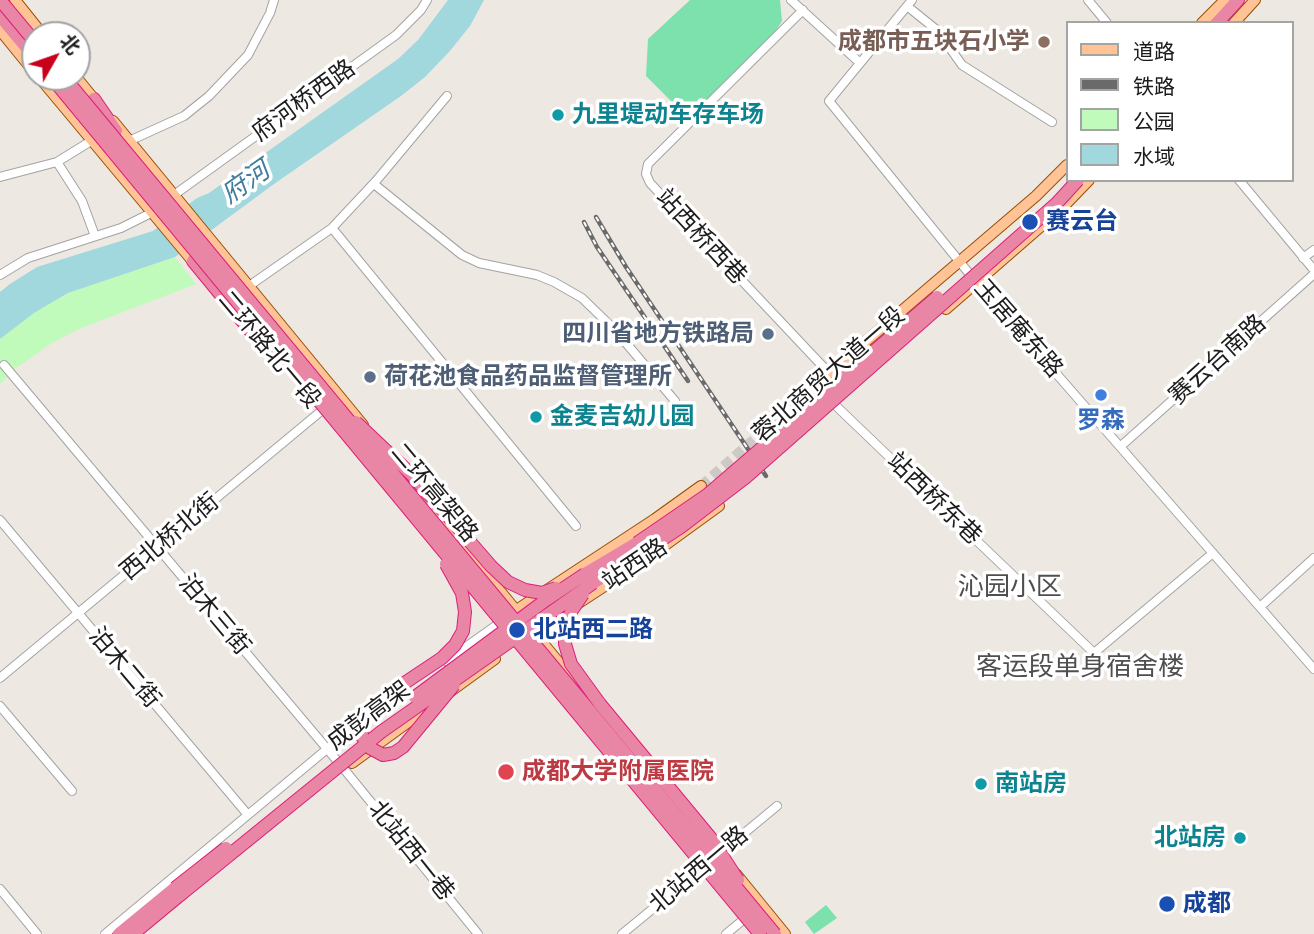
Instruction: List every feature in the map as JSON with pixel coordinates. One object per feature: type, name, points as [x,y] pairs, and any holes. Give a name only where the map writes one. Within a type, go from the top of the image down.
[{"type":"highway","points":[[0,0],[21,25]]},
{"type":"highway","points":[[1219,21],[1238,0]]},
{"type":"highway","points":[[1228,21],[1248,0]]},
{"type":"highway","points":[[0,16],[21,41]]},
{"type":"highway","name":"二环高架路","points":[[63,91],[413,515],[763,929],[775,934]]},
{"type":"highway","name":"二环高架路","points":[[76,91],[763,929]]},
{"type":"highway","points":[[94,99],[109,123],[302,360],[325,394],[413,476],[491,566],[508,582],[525,590],[541,593],[589,579]]},
{"type":"highway","name":"蓉北商贸大道一段","points":[[589,579],[706,495],[930,303],[1066,182]]},
{"type":"highway","name":"蓉北商贸大道一段","points":[[589,579],[681,527],[726,493],[975,280],[1076,182]]},
{"type":"highway","points":[[191,259],[363,468],[413,515],[462,593],[465,612],[463,631],[455,645],[442,657],[373,704],[365,714],[361,725],[362,736],[370,748],[383,755],[394,753],[403,747],[470,668]]},
{"type":"highway","points":[[589,579],[565,628],[565,644],[571,664],[600,704],[710,837],[763,929]]},
{"type":"highway","name":"成彭高架","points":[[178,892],[381,732],[589,579]]},
{"type":"highway","name":"成彭高架","points":[[178,892],[378,725],[546,600],[589,579]]},
{"type":"highway","points":[[119,934],[178,892]]},
{"type":"highway","points":[[133,934],[178,892]]},
{"type":"main road","points":[[15,0],[32,21]]},
{"type":"main road","points":[[1204,21],[1225,0]]},
{"type":"main road","points":[[1236,21],[1255,0]]},
{"type":"main road","points":[[0,30],[21,55]]},
{"type":"main road","name":"二环路北一段","points":[[50,91],[227,298],[754,934]]},
{"type":"main road","name":"二环路北一段","points":[[87,91],[533,633],[785,934]]},
{"type":"main road","name":"蓉北商贸大道一段","points":[[829,373],[1036,196],[1066,166]]},
{"type":"main road","name":"蓉北商贸大道一段","points":[[834,404],[975,280],[1062,208],[1087,182]]},
{"type":"main road","name":"站西路","points":[[498,624],[701,486]]},
{"type":"main road","name":"站西路","points":[[515,645],[646,559],[719,506]]},
{"type":"main road","points":[[344,769],[515,645]]},
{"type":"street","points":[[0,7],[7,0]]},
{"type":"street","points":[[129,141],[184,116],[209,96],[248,55],[274,0]]},
{"type":"street","name":"府河桥西路","points":[[176,197],[396,35],[427,0]]},
{"type":"street","points":[[791,0],[860,63],[910,3],[938,31],[962,65],[1052,122]]},
{"type":"street","points":[[1088,0],[1105,21]]},
{"type":"street","name":"站西桥西巷","points":[[803,10],[648,164],[646,174],[650,183],[829,373]]},
{"type":"street","name":"玉居庵东路","points":[[860,63],[829,101],[975,280],[1314,669]]},
{"type":"street","points":[[249,286],[332,228],[374,184],[447,96]]},
{"type":"street","points":[[0,177],[57,162],[91,141]]},
{"type":"street","points":[[57,162],[82,201],[95,236]]},
{"type":"street","points":[[1241,182],[1314,272]]},
{"type":"street","points":[[374,184],[462,255],[479,262],[537,275],[582,298],[615,330],[675,401]]},
{"type":"street","points":[[0,275],[28,258],[121,229],[154,213]]},
{"type":"street","points":[[332,228],[576,526]]},
{"type":"street","points":[[1303,258],[1314,250]]},
{"type":"street","name":"赛云台南路","points":[[1121,446],[1314,272]]},
{"type":"street","name":"泊木三街","points":[[4,365],[344,769]]},
{"type":"street","name":"西北桥北街","points":[[0,678],[339,396]]},
{"type":"street","name":"站西桥东巷","points":[[834,404],[1094,653],[1213,553]]},
{"type":"street","name":"泊木二街","points":[[0,520],[248,815]]},
{"type":"street","points":[[1260,607],[1314,558]]},
{"type":"street","points":[[105,934],[377,709],[498,624]]},
{"type":"street","points":[[0,706],[72,792]]},
{"type":"street","points":[[142,934],[344,769]]},
{"type":"street","name":"北站西一巷","points":[[344,769],[473,932]]},
{"type":"street","name":"北站西一路","points":[[622,934],[776,806]]},
{"type":"street","points":[[0,889],[37,934]]},
{"type":"street","points":[[726,934],[743,920]]},
{"type":"green space","points":[[690,0],[780,0],[782,21],[773,35],[704,102],[676,106],[646,76],[648,39]]},
{"type":"green space","points":[[175,257],[196,284],[79,329],[52,343],[16,368],[0,384],[0,339],[34,313],[68,293]]},
{"type":"green space","points":[[826,905],[837,918],[814,934],[805,922]]},
{"type":"water","name":"府河","points":[[448,0],[484,0],[470,26],[449,52],[425,77],[401,96],[175,257],[68,293],[34,313],[0,339],[0,292],[10,284],[37,267],[153,231],[398,59],[418,40]]},
{"type":"tunnel","points":[[701,486],[829,373]]},
{"type":"railway","points":[[596,217],[626,267],[766,476]]},
{"type":"railway","points":[[584,222],[597,247],[688,381]]},
{"type":"place","name":"成都市五块石小学","points":[[1044,42]]},
{"type":"place","name":"九里堤动车存车场","points":[[558,115]]},
{"type":"place","name":"赛云台","points":[[1030,222]]},
{"type":"place","name":"四川省地方铁路局","points":[[768,334]]},
{"type":"place","name":"荷花池食品药品监督管理所","points":[[370,377]]},
{"type":"place","name":"罗森","points":[[1101,395]]},
{"type":"place","name":"金麦吉幼儿园","points":[[536,417]]},
{"type":"place","name":"北站西二路","points":[[517,630]]},
{"type":"place","name":"成都大学附属医院","points":[[506,772]]},
{"type":"place","name":"南站房","points":[[981,784]]},
{"type":"place","name":"北站房","points":[[1240,838]]},
{"type":"place","name":"成都","points":[[1167,904]]},
{"type":"district","name":"沁园小区","points":[[1010,588]]},
{"type":"district","name":"客运段单身宿舍楼","points":[[1080,668]]}]
